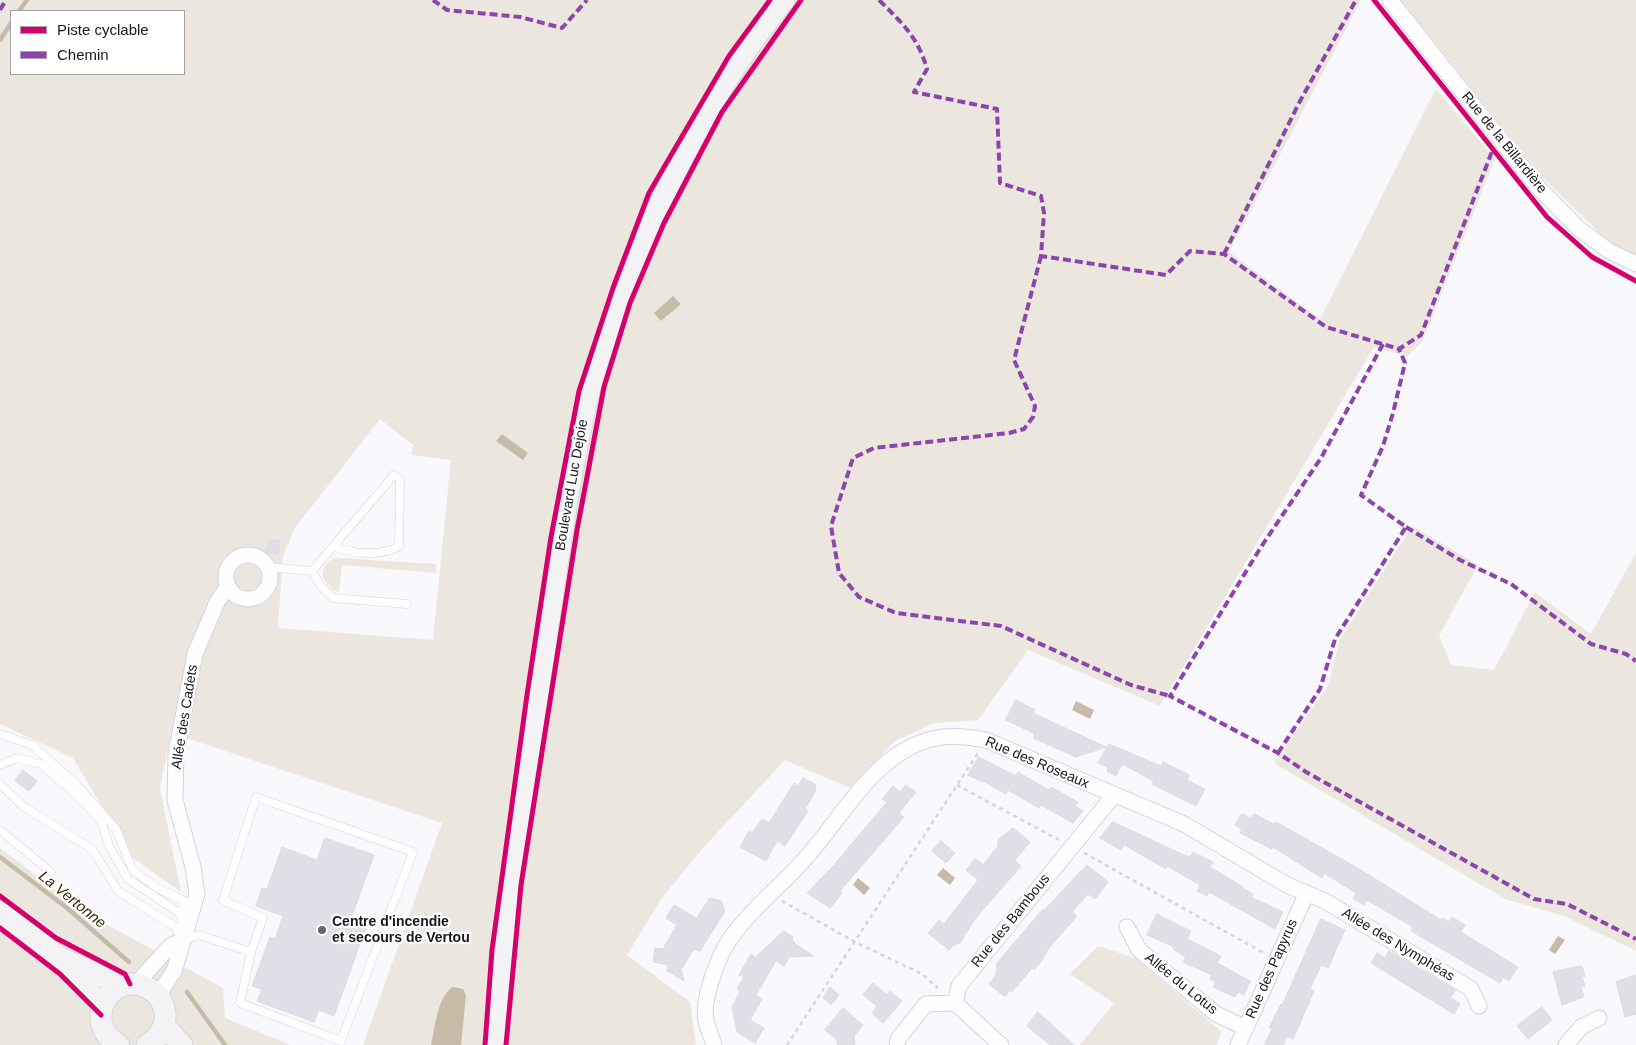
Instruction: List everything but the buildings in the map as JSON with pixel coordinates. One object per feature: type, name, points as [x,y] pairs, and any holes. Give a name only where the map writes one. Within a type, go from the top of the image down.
[{"type":"main road","name":"Boulevard Luc Dejoie","points":[[496,1045],[501,964],[511,869],[563,533],[590,386],[644,237],[680,165],[711,107],[784,0]]},
{"type":"main road","points":[[0,912],[58,956],[102,1006]]},
{"type":"main road","points":[[58,956],[130,985],[147,987],[158,995],[164,1007],[164,1025],[159,1035],[149,1045]]},
{"type":"main road","points":[[108,1041],[101,1020],[102,1006],[107,997],[130,985]]},
{"type":"main road","points":[[164,1025],[182,1045]]},
{"type":"street","name":"Rue de la Billardière","points":[[1390,0],[1539,188],[1578,228],[1609,251],[1636,264]]},
{"type":"street","points":[[241,556],[256,556],[267,567],[269,580],[263,592],[257,596],[251,598],[238,596],[228,586],[226,579],[229,565],[241,556]]},
{"type":"street","name":"Allée des Cadets","points":[[158,995],[174,971],[197,894],[193,867],[175,800],[176,754],[195,654],[218,602],[228,586]]},
{"type":"street","name":"Rue des Roseaux","points":[[714,1045],[705,1018],[710,986],[725,947],[770,894],[804,860],[885,764],[903,751],[928,740],[955,734],[986,740],[1184,824],[1288,885],[1307,894]]},
{"type":"street","name":"Rue des Bambous","points":[[955,1003],[959,986],[1114,795]]},
{"type":"street","name":"Allée des Nymphéas","points":[[1307,894],[1325,900],[1471,989],[1479,1006]]},
{"type":"street","name":"Rue des Papyrus","points":[[1238,1045],[1307,894]]},
{"type":"street","name":"Allée du Lotus","points":[[1128,928],[1139,950],[1216,1014],[1246,1028]]},
{"type":"street","points":[[130,985],[170,946],[183,940]]},
{"type":"street","points":[[897,1045],[898,1039],[926,1004],[955,1003],[1001,1045]]},
{"type":"street","points":[[1566,1045],[1581,1027],[1599,1018]]},
{"type":"lane","points":[[312,571],[333,546],[394,475],[400,479],[399,546],[390,552],[347,552],[333,546]]},
{"type":"lane","points":[[267,567],[312,571]]},
{"type":"lane","points":[[312,571],[321,586],[333,598],[407,604]]},
{"type":"lane","points":[[0,734],[32,745],[78,785],[116,829],[132,869],[157,888],[185,901],[181,914],[183,940]]},
{"type":"lane","points":[[0,765],[17,758],[41,764],[85,803],[101,821],[109,846],[128,879],[181,914]]},
{"type":"lane","points":[[0,784],[23,806],[93,850],[118,891],[174,926],[183,940]]},
{"type":"lane","points":[[256,797],[413,852],[341,1041],[240,1003],[251,952],[263,918],[223,900],[256,797]]},
{"type":"lane","points":[[0,830],[51,872]]},
{"type":"lane","points":[[183,940],[199,935],[251,952]]},
{"type":"path","points":[[787,1045],[986,740]]},
{"type":"path","points":[[957,785],[1265,952],[1261,961]]},
{"type":"path","points":[[770,894],[854,942],[922,974],[955,1003]]},
{"type":"shaded area","points":[[0,0],[1361,0],[1229,252],[1320,319],[1436,89],[1495,159],[1422,342],[1407,357],[1374,347],[1160,706],[1028,650],[978,720],[935,723],[895,741],[850,788],[785,760],[702,849],[661,899],[627,955],[690,1002],[696,1045],[363,1045],[442,823],[171,733],[160,788],[181,892],[133,858],[73,758],[0,724]],"holes":[[[380,419],[413,445],[411,455],[451,460],[433,640],[278,628],[283,556],[295,528]]]},
{"type":"shaded area","points":[[1401,0],[1636,0],[1636,256],[1611,244],[1541,176]]},
{"type":"shaded area","points":[[673,296],[681,304],[661,321],[654,313]]},
{"type":"shaded area","points":[[502,434],[528,453],[523,460],[496,441]]},
{"type":"shaded area","points":[[1412,526],[1478,565],[1439,636],[1451,665],[1494,670],[1535,592],[1591,634],[1636,553],[1636,951],[1564,916],[1505,899],[1274,763],[1328,686],[1339,641]]},
{"type":"shaded area","points":[[339,558],[436,564],[436,573],[342,565],[339,592],[334,591],[323,578],[323,574],[324,567],[328,562]]},
{"type":"shaded area","points":[[1076,701],[1094,710],[1090,719],[1072,710]]},
{"type":"shaded area","points":[[0,848],[84,912],[223,988],[225,1018],[291,1045],[0,1045]]},
{"type":"shaded area","points":[[943,868],[955,878],[950,885],[937,875]]},
{"type":"shaded area","points":[[858,878],[870,888],[864,895],[853,885]]},
{"type":"shaded area","points":[[1558,936],[1565,940],[1555,954],[1549,950]]},
{"type":"shaded area","points":[[1098,946],[1135,958],[1222,1032],[1216,1045],[1080,1045],[1114,1003],[1070,974]]},
{"type":"shaded area","points":[[453,987],[463,989],[466,995],[461,1045],[431,1045],[440,1005],[448,991]]},
{"type":"waterway","name":"La Vertonne","points":[[20,10],[27,0]]},
{"type":"waterway","name":"La Vertonne","points":[[0,40],[10,25]]},
{"type":"waterway","name":"La Vertonne","points":[[0,857],[67,908],[129,962]]},
{"type":"waterway","name":"La Vertonne","points":[[187,992],[225,1045]]},
{"type":"marked path","points":[[0,10],[6,0]]},
{"type":"marked path","points":[[433,0],[447,10],[520,17],[562,28],[587,0]]},
{"type":"marked path","points":[[879,0],[908,31],[923,58],[927,69],[914,92],[997,109],[1000,183],[1041,196],[1044,213],[1041,256],[1166,275],[1190,251],[1224,254],[1326,327],[1399,349],[1421,335],[1493,149]]},
{"type":"marked path","points":[[1224,254],[1299,103],[1356,0]]},
{"type":"marked path","points":[[1041,256],[1014,360],[1035,406],[1033,417],[1024,429],[1009,433],[874,448],[853,458],[831,526],[839,573],[859,597],[896,613],[1001,626],[1131,685],[1170,696]]},
{"type":"marked path","points":[[1383,344],[1321,458],[1261,547],[1170,696],[1278,753],[1306,772],[1534,899],[1567,904],[1636,939]]},
{"type":"marked path","points":[[1278,753],[1320,689],[1335,639],[1406,527],[1361,495],[1383,446],[1393,413],[1405,363],[1399,349]]},
{"type":"marked path","points":[[1406,527],[1460,560],[1511,584],[1591,644],[1626,654],[1636,661]]},
{"type":"cycle path","points":[[485,1045],[492,950],[527,695],[551,537],[579,391],[613,288],[649,193],[729,56],[770,0]]},
{"type":"cycle path","points":[[506,1045],[521,885],[577,530],[604,387],[630,303],[664,223],[722,112],[801,0]]},
{"type":"cycle path","points":[[1374,0],[1547,217],[1592,257],[1636,281]]},
{"type":"cycle path","points":[[0,896],[56,938],[125,974],[130,984]]},
{"type":"cycle path","points":[[0,928],[60,974],[101,1015]]},
{"type":"place","name":"Centre d'incendie et secours de Vertou","points":[[322,930]]}]
